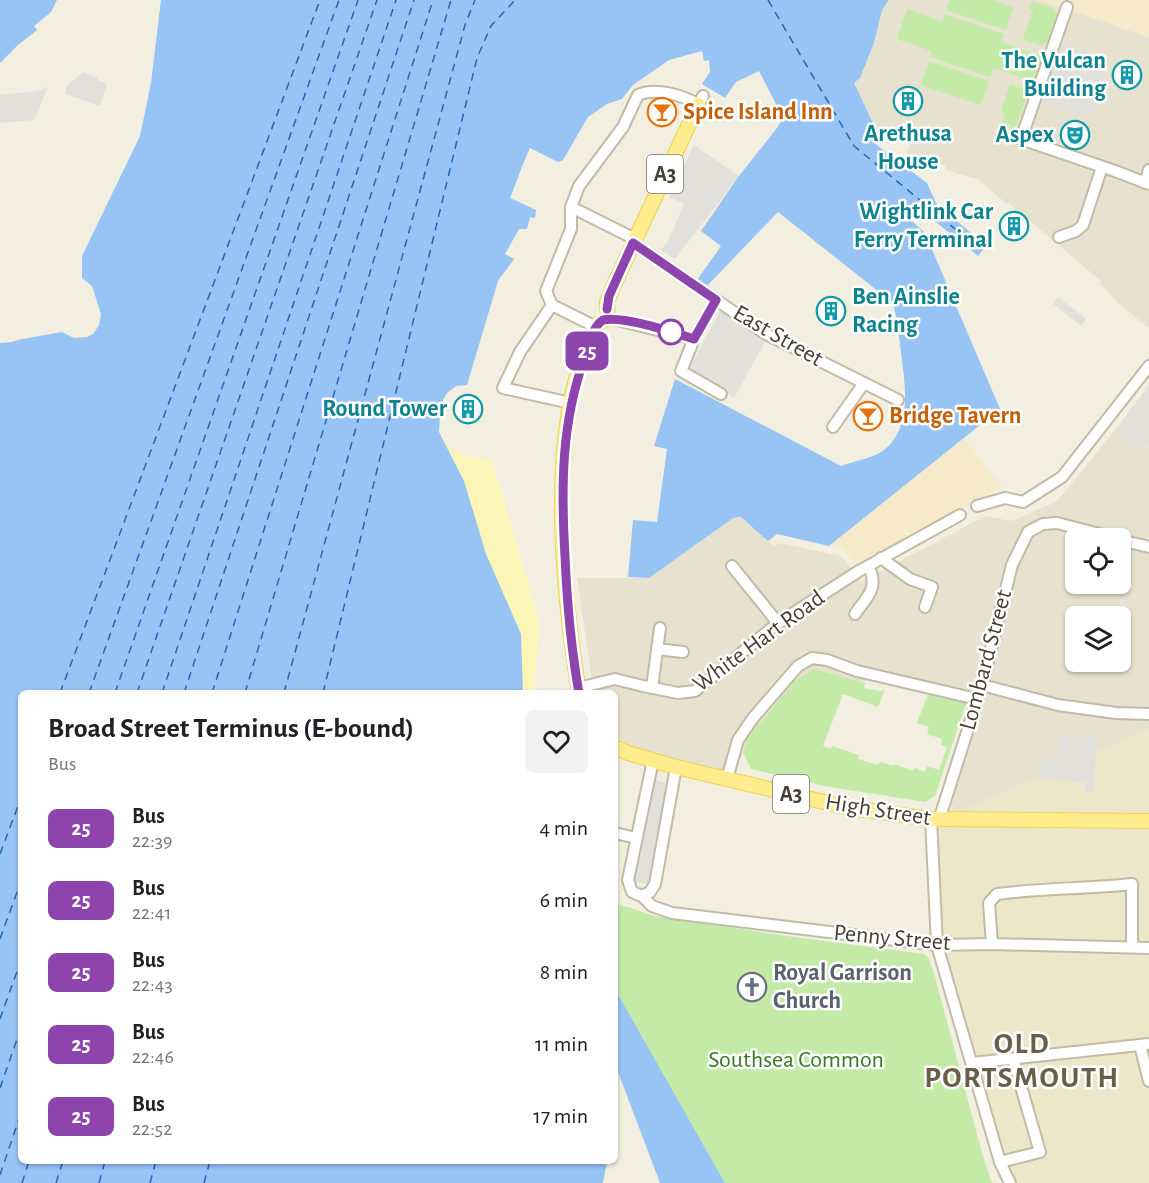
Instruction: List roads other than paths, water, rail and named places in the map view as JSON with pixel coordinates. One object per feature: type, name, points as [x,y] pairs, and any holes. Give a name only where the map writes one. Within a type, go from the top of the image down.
[{"type":"main road","name":"A3","points":[[608,319],[609,296],[701,100]]},
{"type":"main road","points":[[578,690],[566,586],[562,495],[563,450],[576,382],[596,327],[608,319]]},
{"type":"main road","name":"High Street","points":[[618,748],[676,766],[850,808],[935,820],[1149,821]]},
{"type":"street","points":[[1067,7],[1017,138],[1102,166],[1147,184],[1149,170]]},
{"type":"street","points":[[596,327],[552,305],[546,291],[572,229],[571,207],[579,186],[623,127],[638,95],[648,92],[701,100]]},
{"type":"street","points":[[1059,237],[1076,231],[1085,222],[1102,166]]},
{"type":"street","name":"East Street","points":[[571,207],[634,241],[766,334],[898,400]]},
{"type":"street","points":[[716,300],[694,339],[681,371],[721,393]]},
{"type":"street","points":[[552,305],[520,352],[503,388],[571,403]]},
{"type":"street","points":[[608,319],[694,339]]},
{"type":"street","points":[[977,506],[1005,498],[1023,502],[1062,477],[1149,366]]},
{"type":"street","points":[[833,427],[864,383]]},
{"type":"street","name":"White Hart Road","points":[[578,690],[615,678],[652,688],[684,693],[695,691],[778,624],[881,558],[960,515]]},
{"type":"street","name":"Lombard Street","points":[[935,820],[978,699],[1012,565],[1028,532],[1043,524],[1056,523],[1076,528]]},
{"type":"street","points":[[1131,543],[1149,548]]},
{"type":"street","points":[[881,558],[910,579],[932,587],[925,607]]},
{"type":"street","points":[[732,566],[778,624]]},
{"type":"street","points":[[855,614],[874,585],[873,575],[868,566]]},
{"type":"street","points":[[652,688],[660,628]]},
{"type":"street","points":[[657,649],[683,652]]},
{"type":"street","points":[[727,779],[738,740],[753,718],[798,666],[812,658],[978,699]]},
{"type":"street","points":[[982,685],[1058,705],[1116,713],[1149,714]]},
{"type":"street","points":[[653,760],[628,885],[632,892],[642,896],[650,892],[655,884],[676,766]]},
{"type":"street","points":[[935,820],[937,945],[1000,1162],[1010,1183]]},
{"type":"street","points":[[618,834],[636,838]]},
{"type":"street","points":[[992,944],[989,903],[997,894],[1034,889],[1093,888],[1132,884],[1132,946]]},
{"type":"street","name":"Penny Street","points":[[642,896],[652,906],[672,913],[937,945],[1149,948]]},
{"type":"street","points":[[972,1063],[1145,1044],[1149,1081]]},
{"type":"street","points":[[1000,1162],[1040,1152],[1013,1059]]},
{"type":"water","points":[[0,0],[57,0],[51,12],[34,26],[37,30],[0,63]]},
{"type":"water","points":[[161,0],[889,0],[882,10],[874,43],[860,78],[854,83],[874,125],[866,135],[927,183],[936,203],[986,246],[978,256],[927,215],[914,212],[912,221],[925,233],[1000,409],[829,546],[777,534],[768,541],[741,517],[733,518],[649,578],[628,577],[633,520],[657,522],[667,449],[654,446],[675,379],[841,466],[884,450],[899,429],[905,404],[903,365],[893,303],[778,212],[706,287],[697,280],[721,246],[701,231],[781,121],[780,112],[759,71],[736,82],[725,98],[702,84],[710,72],[709,60],[704,61],[702,51],[669,60],[633,85],[622,99],[607,104],[588,117],[563,160],[558,162],[530,148],[510,198],[536,210],[535,218],[530,217],[527,229],[519,229],[505,254],[514,259],[498,281],[467,385],[456,386],[447,393],[442,402],[439,432],[464,481],[486,554],[521,634],[523,690],[18,690],[18,1164],[606,1164],[603,1183],[0,1183],[0,343],[12,342],[82,320],[82,256],[140,136],[151,83]]},
{"type":"water","points":[[618,994],[725,1183],[660,1183],[618,1072]]},
{"type":"place","name":"The Vulcan Building","points":[[1127,75]]},
{"type":"place","name":"Arethusa House","points":[[908,101]]},
{"type":"place","name":"Spice Island Inn","points":[[662,112]]},
{"type":"place","name":"Aspex","points":[[1075,135]]},
{"type":"place","name":"Wightlink Car Ferry Terminal","points":[[1014,226]]},
{"type":"place","name":"Ben Ainslie Racing","points":[[831,311]]},
{"type":"place","name":"Round Tower","points":[[468,409]]},
{"type":"place","name":"Bridge Tavern","points":[[868,416]]},
{"type":"place","name":"Royal Garrison Church","points":[[752,987]]},
{"type":"district","name":"OLD PORTSMOUTH","points":[[1022,1061]]},
{"type":"park label","name":"Southsea Common","points":[[796,1060]]}]
